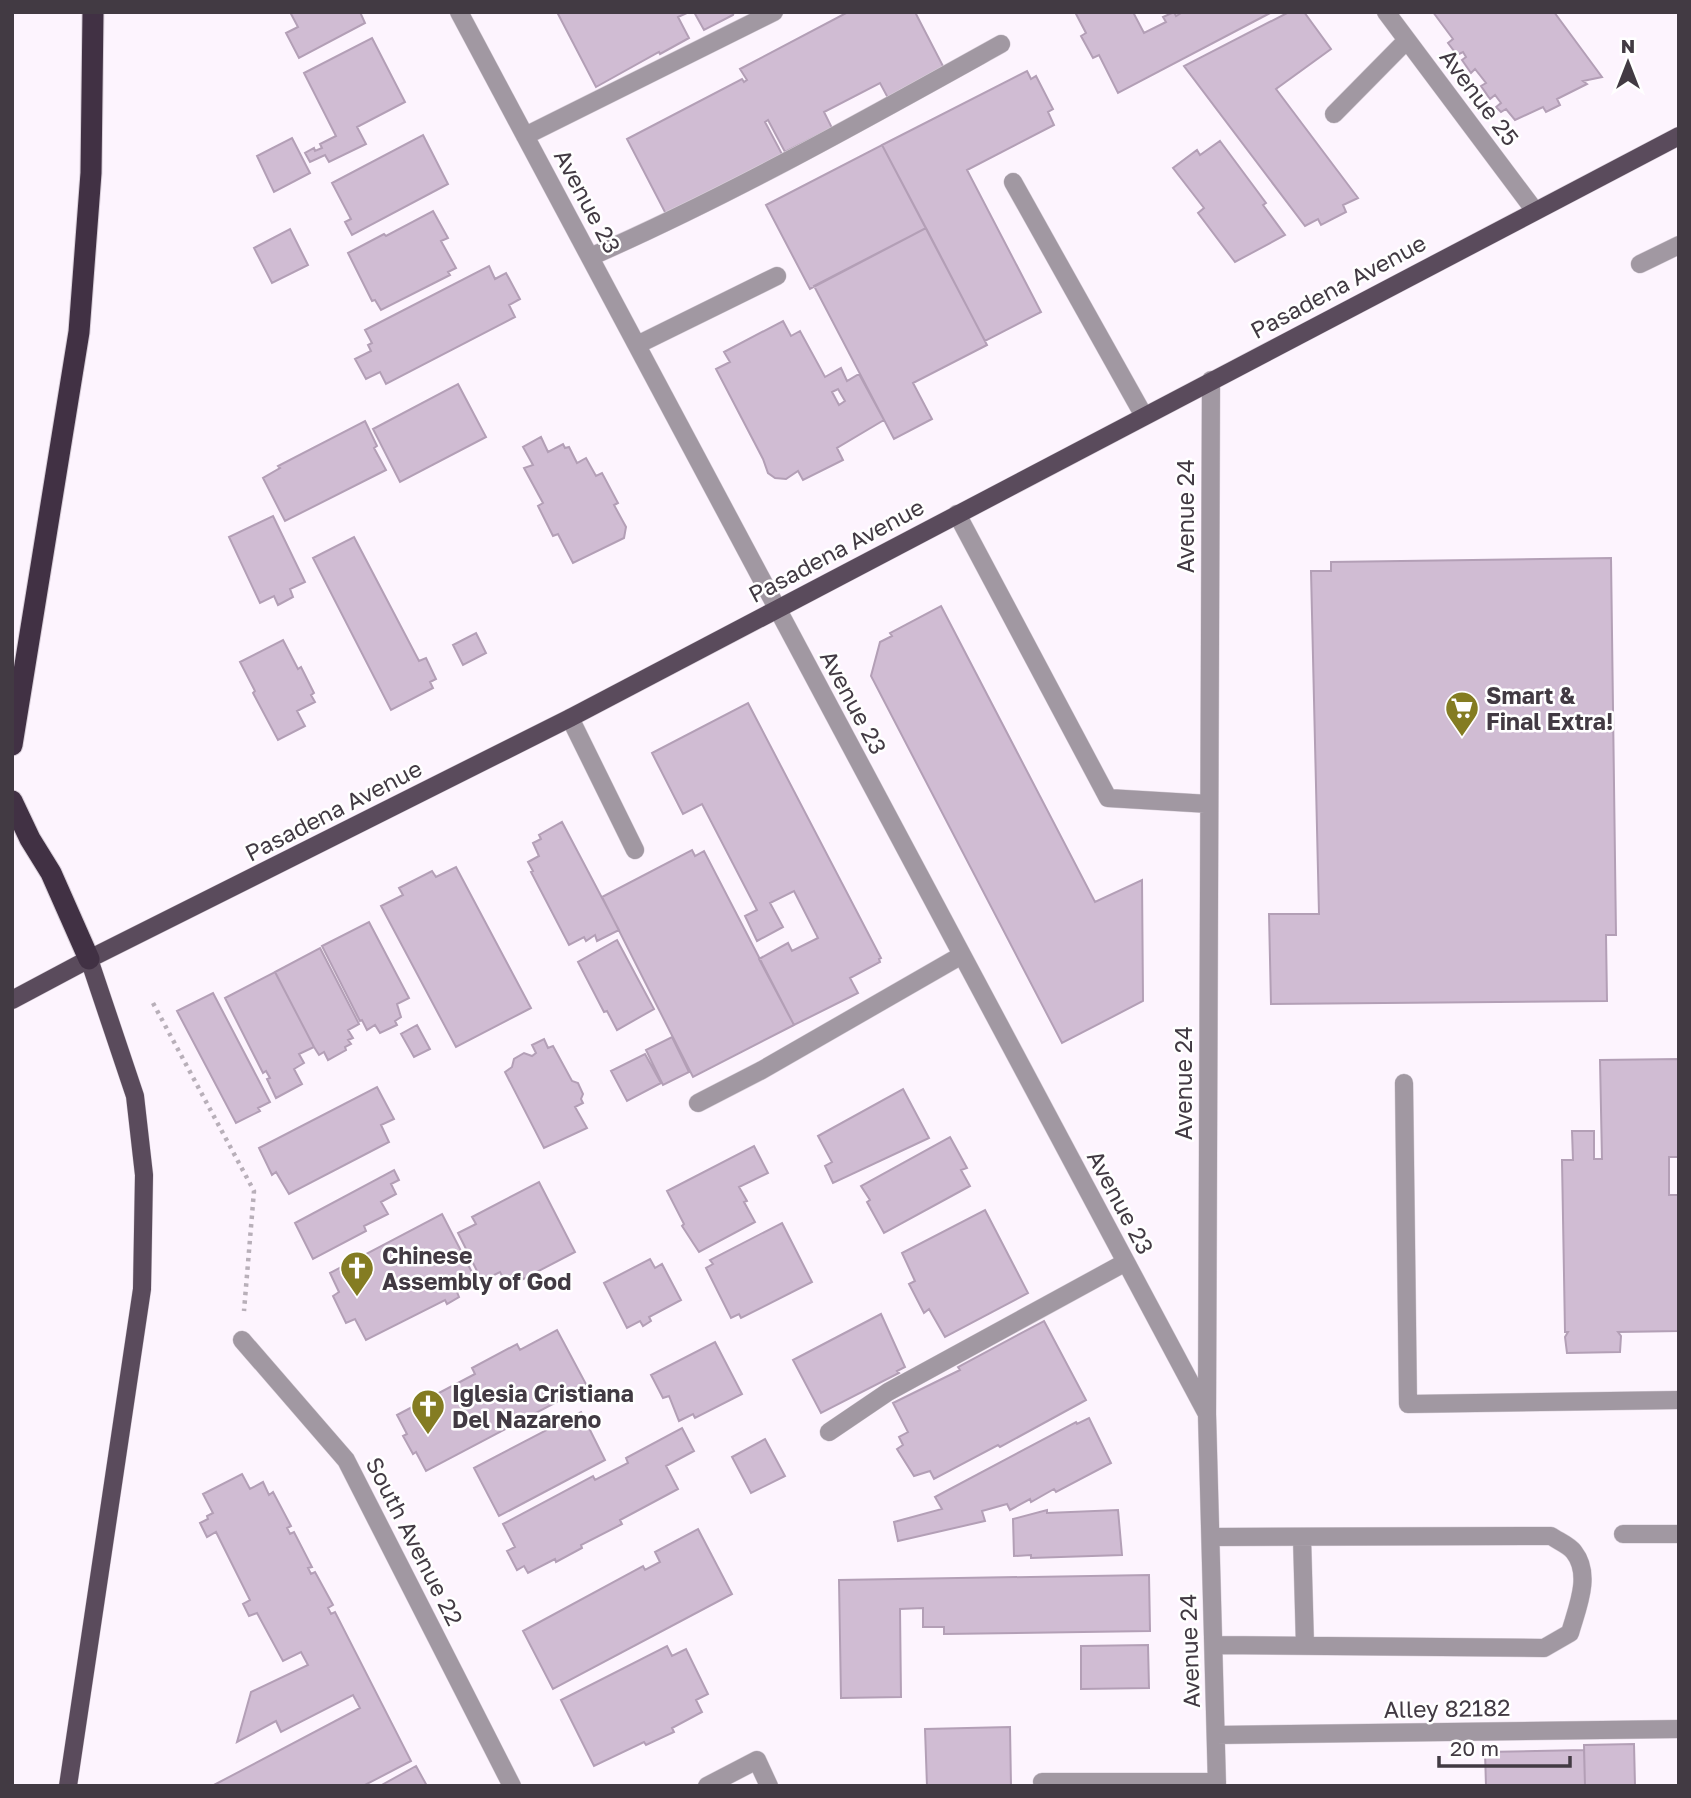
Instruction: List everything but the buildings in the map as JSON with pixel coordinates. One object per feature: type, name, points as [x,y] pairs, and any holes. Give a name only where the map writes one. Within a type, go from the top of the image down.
[{"type":"highway","points":[[12,744],[79,332],[91,173],[93,12]]},
{"type":"highway","points":[[12,801],[30,839],[51,873],[89,959]]},
{"type":"main road","name":"Pasadena Avenue","points":[[12,1000],[570,718],[1679,136]]},
{"type":"main road","points":[[68,1786],[142,1277],[144,1175],[135,1096],[89,959]]},
{"type":"street","name":"Avenue 23","points":[[459,12],[1207,1414]]},
{"type":"street","points":[[525,136],[774,12]]},
{"type":"street","name":"Avenue 25","points":[[1386,12],[1535,211]]},
{"type":"street","points":[[1334,114],[1407,40]]},
{"type":"street","points":[[590,257],[644,234],[1000,44]]},
{"type":"street","points":[[1013,182],[1144,416]]},
{"type":"street","points":[[1640,264],[1679,245]]},
{"type":"street","points":[[637,345],[777,276]]},
{"type":"street","name":"Avenue 24","points":[[1210,380],[1207,1414],[1217,1784]]},
{"type":"street","points":[[957,514],[1108,798],[1209,804]]},
{"type":"street","points":[[570,718],[635,850]]},
{"type":"street","points":[[698,1103],[762,1070],[962,955]]},
{"type":"street","points":[[1404,1083],[1408,1404],[1679,1400]]},
{"type":"street","points":[[829,1432],[888,1392],[1126,1262]]},
{"type":"street","name":"South Avenue 22","points":[[242,1340],[346,1460],[512,1786]]},
{"type":"street","points":[[1623,1534],[1679,1534]]},
{"type":"street","points":[[1210,1537],[1551,1536],[1573,1550],[1582,1568],[1581,1598],[1570,1633],[1544,1648],[1214,1645]]},
{"type":"street","points":[[1302,1537],[1305,1646]]},
{"type":"street","name":"Alley 82182","points":[[1216,1735],[1679,1729]]},
{"type":"street","points":[[707,1786],[757,1760],[769,1786]]},
{"type":"street","points":[[1042,1782],[1217,1784]]},
{"type":"path","points":[[153,1003],[254,1191],[242,1340]]},
{"type":"place","name":"Smart & Final Extra!","points":[[1462,738]]},
{"type":"place","name":"Chinese Assembly of God","points":[[357,1298]]},
{"type":"place","name":"Iglesia Cristiana Del Nazareno","points":[[428,1436]]}]
